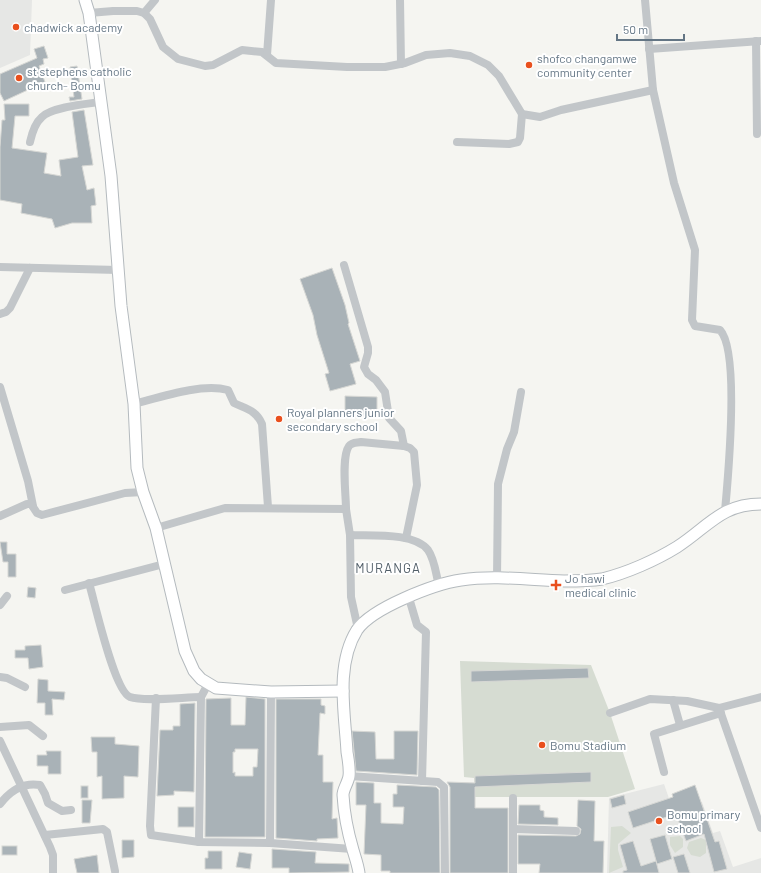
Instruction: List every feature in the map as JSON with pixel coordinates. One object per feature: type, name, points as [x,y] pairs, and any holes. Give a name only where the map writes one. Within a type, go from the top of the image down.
[{"type":"street","points":[[85,0],[89,13],[111,176],[120,306],[134,404],[135,457],[142,492],[156,528],[185,651],[194,671],[208,684],[216,688],[226,690],[271,692],[343,691]]},
{"type":"street","points":[[144,13],[155,0]]},
{"type":"street","points":[[267,55],[271,0]]},
{"type":"street","points":[[400,0],[401,64]]},
{"type":"street","points":[[645,0],[653,90],[674,183],[695,250],[692,320],[695,326],[720,330],[726,340],[730,377],[731,444],[725,511]]},
{"type":"street","points":[[89,13],[113,11],[137,11],[144,13],[150,19],[163,47],[178,59],[191,64],[213,65],[242,50],[255,51],[267,55],[276,63],[378,67],[401,64],[426,55],[450,53],[470,56],[488,65],[499,76],[522,114],[520,138],[518,142],[509,144],[457,142]]},
{"type":"street","points":[[649,50],[758,41],[757,134]]},
{"type":"street","points":[[522,114],[540,117],[561,110],[653,90]]},
{"type":"street","points":[[30,142],[32,133],[43,115],[58,110],[100,102]]},
{"type":"street","points":[[344,265],[368,347],[364,367],[368,374],[376,380],[385,392],[389,418],[401,431],[404,446]]},
{"type":"street","points":[[0,267],[118,270]]},
{"type":"street","points":[[0,314],[6,312],[10,308],[30,268]]},
{"type":"street","points":[[0,387],[28,482],[33,506],[37,513],[42,515],[125,493],[142,492]]},
{"type":"street","points":[[134,404],[187,391],[207,389],[228,390],[234,403],[254,412],[262,424],[268,507]]},
{"type":"street","points":[[496,579],[498,484],[501,468],[514,432],[521,392]]},
{"type":"street","points":[[358,629],[350,585],[350,535],[346,509],[345,462],[349,446],[354,443],[361,442],[404,446],[410,448],[414,452],[417,485],[406,538]]},
{"type":"street","points":[[0,516],[27,504],[33,506]]},
{"type":"street","points":[[359,873],[352,848],[343,793],[349,776],[343,691],[346,657],[358,629],[379,611],[439,586],[461,580],[496,579],[574,581],[607,578],[657,558],[678,547],[725,511],[747,505],[761,504]]},
{"type":"street","points":[[156,528],[225,508],[268,507],[346,509]]},
{"type":"street","points":[[350,535],[406,538],[424,546],[429,551],[439,586]]},
{"type":"street","points":[[65,590],[164,564]]},
{"type":"street","points":[[89,583],[114,671],[121,689],[130,696],[156,698],[201,697]]},
{"type":"street","points":[[0,605],[7,596]]},
{"type":"street","points":[[408,598],[416,625],[426,632],[422,781]]},
{"type":"street","points":[[0,677],[7,678],[25,687]]},
{"type":"street","points":[[199,842],[201,697],[208,684]]},
{"type":"street","points":[[270,843],[271,692]]},
{"type":"street","points":[[664,772],[654,734],[761,697]]},
{"type":"street","points":[[156,698],[150,832],[152,836],[199,842],[270,843],[352,848]]},
{"type":"street","points":[[610,713],[650,700],[673,700],[698,703],[720,711]]},
{"type":"street","points":[[673,700],[680,725]]},
{"type":"street","points":[[720,711],[761,828]]},
{"type":"street","points":[[0,727],[29,725],[42,736]]},
{"type":"street","points":[[0,741],[20,786],[45,835],[52,855],[53,873]]},
{"type":"street","points":[[349,776],[438,782],[444,787],[445,873]]},
{"type":"street","points":[[0,804],[20,786],[40,784],[48,803],[62,811],[71,810]]},
{"type":"street","points":[[513,798],[513,873]]},
{"type":"street","points":[[45,835],[103,829],[108,832],[115,871]]},
{"type":"street","points":[[513,829],[576,831]]},
{"type":"shaded area","name":"chadwick academy","points":[[0,0],[32,0],[30,55],[0,68]]},
{"type":"shaded area","name":"Bomu Stadium","points":[[460,661],[591,665],[610,713],[635,789],[608,797],[475,797],[474,778],[464,777]]},
{"type":"shaded area","name":"Bomu primary school","points":[[664,784],[673,810],[702,802],[713,833],[720,831],[733,867],[761,858],[761,873],[607,873],[609,798]]},
{"type":"shaded area","points":[[622,826],[631,833],[618,844],[618,850],[623,867],[609,873],[611,827]]},
{"type":"shaded area","points":[[680,836],[683,839],[683,847],[675,853],[670,845],[670,837]]},
{"type":"shaded area","points":[[701,838],[706,840],[706,853],[700,857],[691,855],[687,848],[689,842]]},
{"type":"building","points":[[44,46],[48,58],[43,59],[44,64],[39,66],[45,82],[4,101],[0,93],[0,74],[37,58],[34,49]]},
{"type":"building","points":[[77,66],[82,99],[70,101],[69,97],[74,97],[70,67]]},
{"type":"building","points":[[4,104],[29,104],[29,116],[15,116],[12,148],[47,153],[44,173],[61,176],[59,160],[78,157],[72,112],[84,110],[93,165],[82,166],[87,190],[94,188],[96,205],[91,206],[92,223],[72,223],[55,228],[52,219],[21,213],[22,204],[0,200],[0,147],[2,120],[5,120]]},
{"type":"building","points":[[332,268],[345,305],[348,324],[360,361],[350,364],[356,384],[330,391],[325,374],[329,373],[317,335],[313,315],[300,279]]},
{"type":"building","points":[[345,396],[377,397],[377,417],[345,417]]},
{"type":"building","points":[[0,542],[7,542],[7,554],[16,554],[16,577],[8,577],[8,562],[3,562]]},
{"type":"building","points":[[28,587],[36,588],[35,598],[27,597]]},
{"type":"building","points":[[41,645],[43,667],[29,669],[28,658],[15,658],[15,650],[25,650],[25,646]]},
{"type":"building","points":[[588,668],[589,678],[471,682],[471,671]]},
{"type":"building","points":[[38,679],[48,680],[48,691],[65,692],[64,700],[52,699],[53,715],[45,715],[45,703],[37,703]]},
{"type":"building","points":[[246,697],[265,699],[265,837],[205,837],[206,699],[231,698],[231,725],[245,725]],"holes":[[[235,749],[258,749],[257,767],[253,767],[253,776],[235,776],[235,772],[233,773],[233,752],[235,752]]]},
{"type":"building","points":[[276,699],[321,699],[321,705],[325,706],[325,714],[320,713],[318,755],[323,755],[323,782],[333,782],[332,819],[337,818],[338,838],[317,839],[317,841],[276,838]]},
{"type":"building","points":[[195,703],[194,792],[174,791],[174,795],[157,796],[160,730],[173,730],[173,726],[180,726],[180,704]]},
{"type":"building","points":[[352,731],[375,732],[376,759],[394,759],[394,731],[418,731],[417,775],[356,771]]},
{"type":"building","points":[[91,737],[115,737],[115,744],[139,746],[138,777],[124,776],[124,798],[102,799],[102,776],[97,777],[97,752],[92,752]]},
{"type":"building","points":[[46,751],[61,751],[61,774],[48,774],[48,766],[37,766],[37,755],[47,755]]},
{"type":"building","points":[[591,772],[591,782],[475,787],[475,808],[508,808],[508,873],[450,873],[450,787],[447,782],[475,783],[475,776]]},
{"type":"building","points":[[356,782],[374,783],[374,803],[381,803],[381,823],[403,824],[404,807],[393,807],[393,794],[397,794],[397,785],[436,787],[439,790],[440,873],[390,873],[390,871],[381,871],[381,855],[364,854],[366,805],[356,805]]},
{"type":"building","points":[[695,785],[715,842],[719,841],[727,869],[714,872],[704,834],[686,841],[676,814],[633,828],[628,812],[673,797],[672,794]]},
{"type":"building","points":[[81,786],[88,786],[88,798],[81,798]]},
{"type":"building","points":[[624,795],[626,804],[612,808],[610,799]]},
{"type":"building","points":[[82,800],[92,800],[90,823],[82,823]]},
{"type":"building","points":[[578,800],[595,801],[594,841],[604,841],[603,873],[539,873],[540,864],[518,864],[518,835],[576,836],[580,834],[581,829],[577,826]]},
{"type":"building","points":[[519,805],[540,805],[540,810],[544,811],[544,817],[558,818],[558,825],[518,824]]},
{"type":"building","points":[[178,807],[194,807],[194,827],[178,827]]},
{"type":"building","points":[[665,835],[672,859],[657,864],[650,839]]},
{"type":"building","points":[[122,840],[134,840],[134,857],[122,858]]},
{"type":"building","points":[[633,841],[641,866],[656,861],[659,873],[623,873],[623,871],[627,870],[620,845]]},
{"type":"building","points":[[2,846],[17,846],[17,855],[2,855]]},
{"type":"building","points":[[272,849],[316,852],[315,863],[349,864],[349,872],[289,873],[289,868],[272,868]]},
{"type":"building","points":[[208,851],[222,851],[222,869],[205,869],[205,858],[208,858]]},
{"type":"building","points":[[239,852],[252,854],[250,869],[236,867]]},
{"type":"building","points":[[684,854],[690,873],[678,873],[673,857]]},
{"type":"building","points":[[97,855],[99,873],[77,873],[74,859]]},
{"type":"place","name":"chadwick academy","points":[[16,27]]},
{"type":"place","name":"shofco changamwe community center","points":[[529,65]]},
{"type":"place","name":"st stephens catholic church- Bomu","points":[[19,78]]},
{"type":"place","name":"Royal planners junior secondary school","points":[[279,419]]},
{"type":"place","name":"Jo hawi medical clinic","points":[[556,585]]},
{"type":"place","name":"Bomu Stadium","points":[[542,745]]},
{"type":"place","name":"Bomu primary school","points":[[659,821]]},
{"type":"district","name":"MURANGA","points":[[388,568]]}]
